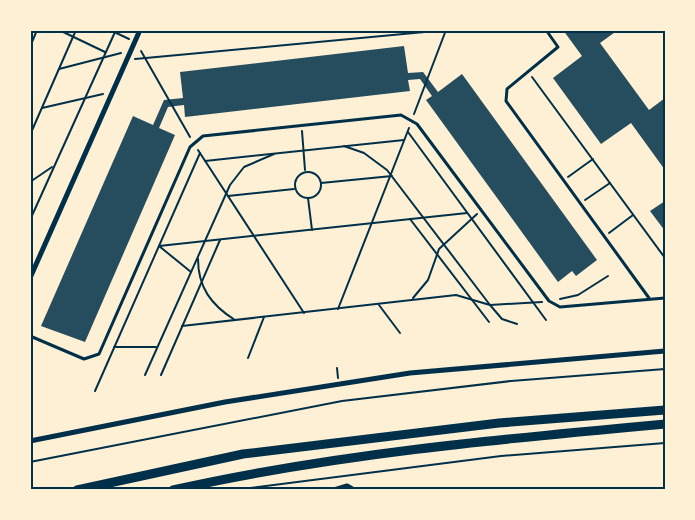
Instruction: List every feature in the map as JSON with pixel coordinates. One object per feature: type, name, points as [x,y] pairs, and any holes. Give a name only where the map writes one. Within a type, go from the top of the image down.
[{"type":"highway","points":[[77,490],[243,454],[499,423],[665,410]]},
{"type":"highway","points":[[172,490],[250,473],[469,443],[665,424]]},
{"type":"street","points":[[30,278],[140,30]]},
{"type":"street","points":[[30,441],[225,402],[410,373],[665,351]]},
{"type":"street","points":[[334,490],[347,486],[354,490]]},
{"type":"lane","points":[[546,30],[558,47],[507,90],[506,101],[649,298]]},
{"type":"lane","points":[[30,336],[84,359],[99,354],[190,147],[203,136],[401,115],[417,124],[549,301],[560,307],[665,298]]},
{"type":"path","points":[[30,47],[37,30]]},
{"type":"path","points":[[59,30],[106,52]]},
{"type":"path","points":[[30,135],[76,30]]},
{"type":"path","points":[[110,30],[135,41],[194,144],[304,313]]},
{"type":"path","points":[[126,60],[446,30],[392,176],[338,309]]},
{"type":"path","points":[[30,220],[114,32]]},
{"type":"path","points":[[59,69],[130,51]]},
{"type":"path","points":[[524,82],[532,76],[665,258]]},
{"type":"path","points":[[42,108],[112,92]]},
{"type":"path","points":[[30,121],[33,128]]},
{"type":"path","points":[[301,126],[305,171]]},
{"type":"path","points":[[408,132],[546,320]]},
{"type":"path","points":[[205,161],[404,140]]},
{"type":"path","points":[[344,146],[375,159],[392,176],[490,305],[502,319],[517,324]]},
{"type":"path","points":[[95,391],[200,153]]},
{"type":"path","points":[[145,375],[227,195],[244,167],[274,154]]},
{"type":"path","points":[[574,185],[568,177],[593,159]]},
{"type":"path","points":[[30,182],[55,165]]},
{"type":"path","points":[[305,171],[317,174],[321,183],[316,197],[304,199],[295,189],[295,178],[305,171]]},
{"type":"path","points":[[321,183],[392,176]]},
{"type":"path","points":[[579,193],[585,201],[610,183]]},
{"type":"path","points":[[227,195],[295,189]]},
{"type":"path","points":[[308,198],[312,230]]},
{"type":"path","points":[[412,299],[428,280],[443,244],[481,210]]},
{"type":"path","points":[[159,246],[468,213]]},
{"type":"path","points":[[603,225],[609,233],[633,215]]},
{"type":"path","points":[[410,219],[489,322]]},
{"type":"path","points":[[161,375],[220,240]]},
{"type":"path","points":[[159,246],[191,272]]},
{"type":"path","points":[[198,256],[201,283],[214,303],[236,320]]},
{"type":"path","points":[[182,326],[456,295],[490,305],[534,304],[578,295],[608,276]]},
{"type":"path","points":[[379,305],[400,333]]},
{"type":"path","points":[[248,358],[264,317]]},
{"type":"path","points":[[102,347],[157,347]]},
{"type":"path","points":[[30,462],[342,401],[511,381],[665,369]]},
{"type":"path","points":[[235,490],[501,456],[665,443]]},
{"type":"building","points":[[563,30],[618,30],[600,43],[649,110],[665,98],[665,170],[631,123],[601,144],[553,78],[582,56]]},
{"type":"building","points":[[404,46],[408,73],[423,72],[438,92],[462,74],[597,260],[576,276],[572,271],[558,282],[426,100],[432,96],[420,79],[408,80],[410,91],[185,117],[184,105],[168,107],[159,128],[175,135],[85,342],[41,326],[133,116],[153,125],[164,100],[183,98],[180,72]]},
{"type":"building","points":[[665,201],[665,231],[650,211]]}]
